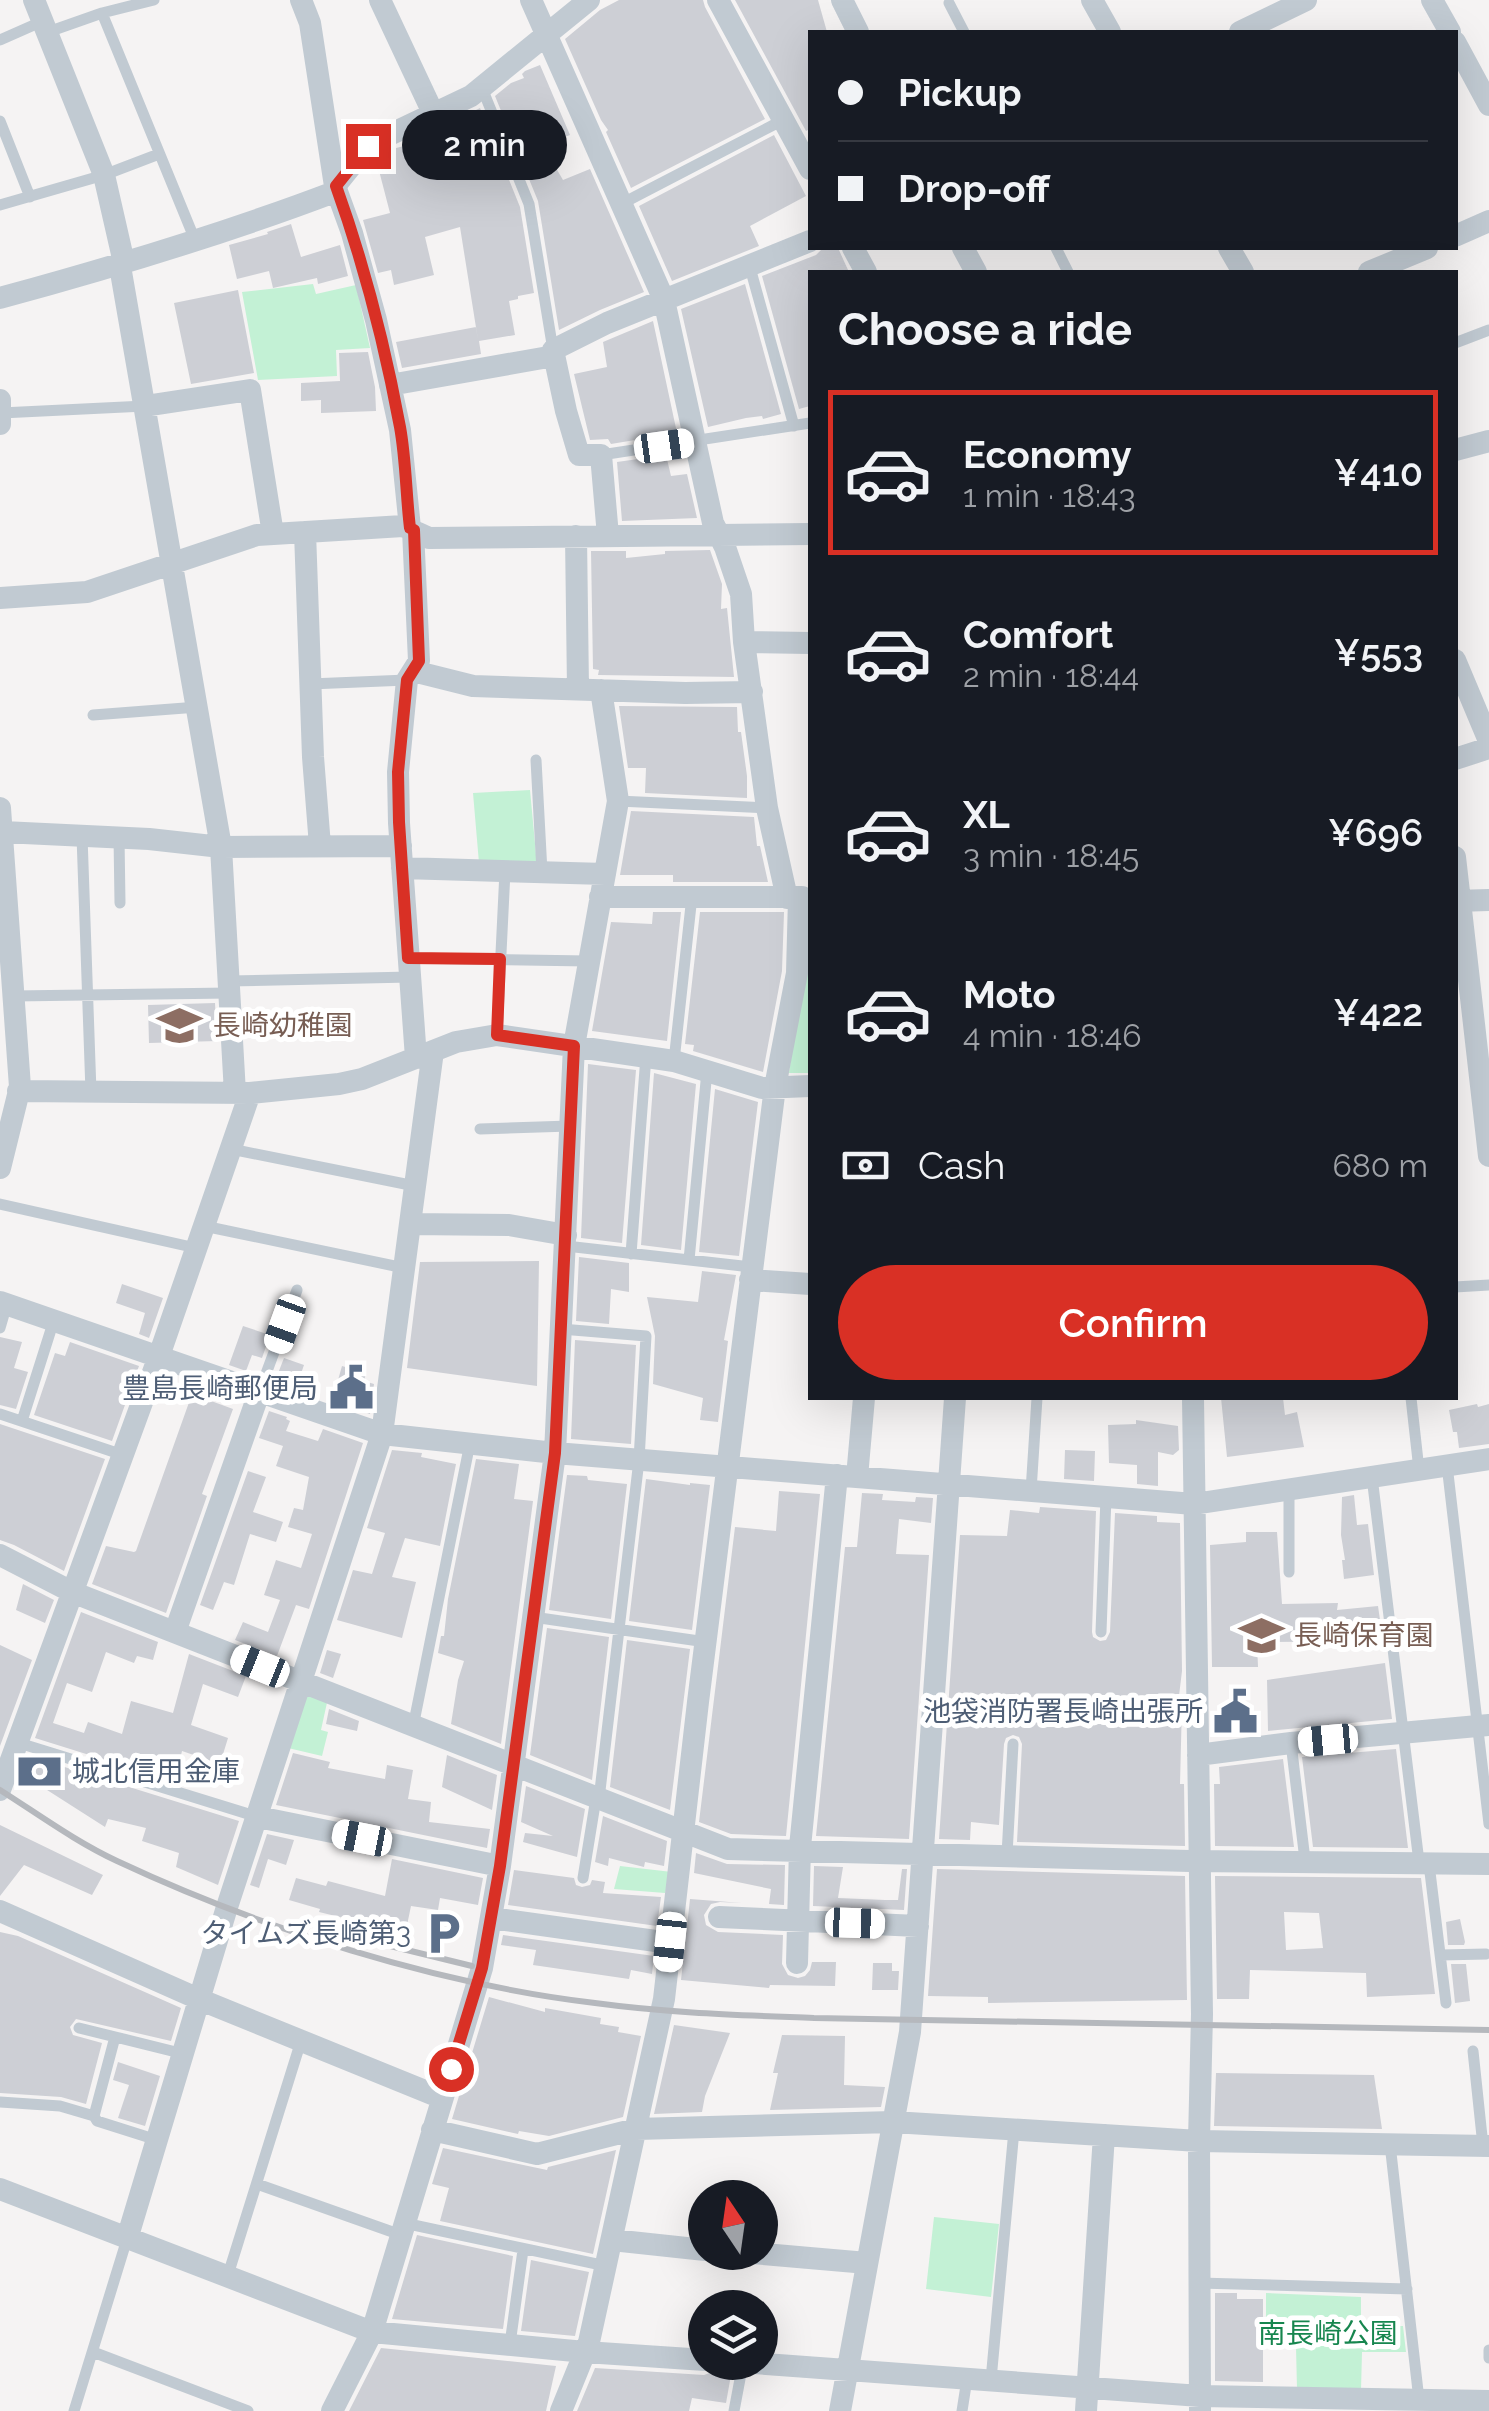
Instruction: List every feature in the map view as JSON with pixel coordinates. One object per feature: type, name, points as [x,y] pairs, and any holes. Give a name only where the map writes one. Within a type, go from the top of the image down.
[{"type":"street","points":[[127,2239],[227,1907],[382,1434],[415,1186],[424,1055],[409,967],[398,772],[410,676],[419,661],[412,529],[400,430],[371,303],[336,188],[310,23],[301,0]]},
{"type":"street","points":[[380,0],[434,114]]},
{"type":"street","points":[[531,0],[664,300],[713,523],[740,594],[767,808],[799,897],[797,973],[775,1087],[660,2021],[586,2352],[562,2411]]},
{"type":"street","points":[[0,298],[122,265],[336,188],[368,146],[482,88],[589,0]]},
{"type":"street","points":[[718,0],[808,165]]},
{"type":"street","points":[[842,0],[857,30]]},
{"type":"street","points":[[1092,0],[1109,30]]},
{"type":"street","points":[[1244,30],[1306,0]]},
{"type":"street","points":[[1432,0],[1449,30]]},
{"type":"street","points":[[0,1790],[159,1356],[230,1148],[242,1093],[229,987],[221,847],[144,406],[122,254],[104,176],[42,18]]},
{"type":"street","points":[[1458,47],[1487,95]]},
{"type":"street","points":[[1458,235],[1489,221]]},
{"type":"street","points":[[390,385],[554,353],[607,323],[808,242]]},
{"type":"street","points":[[1374,270],[1422,250]]},
{"type":"street","points":[[554,353],[579,455],[601,455],[608,536]]},
{"type":"street","points":[[144,406],[250,390],[273,534]]},
{"type":"street","points":[[0,400],[0,424]]},
{"type":"street","points":[[1458,449],[1489,441]]},
{"type":"street","points":[[0,598],[87,592],[273,534],[403,526],[429,538],[808,534]]},
{"type":"street","points":[[305,532],[320,846]]},
{"type":"street","points":[[332,2411],[372,2332],[482,1968],[500,1866],[555,1453],[574,1046],[618,801],[590,690],[576,536]]},
{"type":"street","points":[[744,642],[808,643]]},
{"type":"street","points":[[1458,667],[1489,740]]},
{"type":"street","points":[[410,676],[473,686],[752,692]]},
{"type":"street","points":[[1458,758],[1489,748]]},
{"type":"street","points":[[0,808],[6,952],[14,996],[13,1088],[0,1168]]},
{"type":"street","points":[[3,832],[221,847],[320,846],[504,871],[542,872],[602,886],[692,896],[799,897]]},
{"type":"street","points":[[1489,900],[1458,901],[1474,1066],[1489,1156]]},
{"type":"street","points":[[13,1088],[242,1093],[351,1082],[456,1042],[497,1035],[674,1061],[762,1088],[808,1086]]},
{"type":"street","points":[[410,1224],[509,1225],[566,1241]]},
{"type":"street","points":[[751,1274],[808,1284]]},
{"type":"street","points":[[4,1303],[382,1434],[555,1453],[1194,1504],[1489,1458]]},
{"type":"street","points":[[175,1632],[260,1390]]},
{"type":"street","points":[[797,1963],[800,1851],[847,1476],[864,1400]]},
{"type":"street","points":[[840,2411],[910,2032],[955,1400]]},
{"type":"street","points":[[1193,1400],[1202,2014],[1200,2404]]},
{"type":"street","points":[[0,1555],[72,1592],[728,1849],[1489,1864]]},
{"type":"street","points":[[1198,1755],[1483,1726]]},
{"type":"street","points":[[258,1818],[500,1866]]},
{"type":"street","points":[[0,1911],[201,2000],[442,2098]]},
{"type":"street","points":[[719,1917],[918,1926]]},
{"type":"street","points":[[491,1918],[670,1942]]},
{"type":"street","points":[[432,2130],[537,2154],[636,2129],[893,2122],[1200,2141],[1486,2146]]},
{"type":"street","points":[[1087,2399],[1104,2136]]},
{"type":"street","points":[[0,2190],[372,2332],[688,2359]]},
{"type":"street","points":[[612,2240],[688,2248]]},
{"type":"street","points":[[778,2255],[867,2263]]},
{"type":"street","points":[[778,2366],[979,2380],[1087,2399],[1323,2405],[1489,2401]]},
{"type":"lane","points":[[0,40],[42,18],[102,13],[154,0]]},
{"type":"lane","points":[[949,3],[963,30]]},
{"type":"lane","points":[[102,13],[195,241]]},
{"type":"lane","points":[[482,88],[529,204],[554,353]]},
{"type":"lane","points":[[623,203],[783,120]]},
{"type":"lane","points":[[0,121],[30,196]]},
{"type":"lane","points":[[0,206],[104,176],[160,154]]},
{"type":"lane","points":[[749,264],[794,426]]},
{"type":"lane","points":[[1458,342],[1489,330]]},
{"type":"lane","points":[[1,413],[144,406]]},
{"type":"lane","points":[[601,455],[808,424]]},
{"type":"lane","points":[[310,684],[410,676]]},
{"type":"lane","points":[[93,715],[198,707]]},
{"type":"lane","points":[[536,760],[542,872]]},
{"type":"lane","points":[[618,801],[767,808]]},
{"type":"lane","points":[[82,836],[91,1092]]},
{"type":"lane","points":[[119,837],[120,903]]},
{"type":"lane","points":[[497,1035],[504,871]]},
{"type":"lane","points":[[674,1061],[692,896]]},
{"type":"lane","points":[[14,996],[229,987],[500,959],[588,961]]},
{"type":"lane","points":[[631,1254],[646,1056]]},
{"type":"lane","points":[[689,1260],[707,1071]]},
{"type":"lane","points":[[480,1129],[570,1126]]},
{"type":"lane","points":[[230,1148],[415,1186]]},
{"type":"lane","points":[[0,1204],[404,1268]]},
{"type":"lane","points":[[566,1241],[751,1274]]},
{"type":"lane","points":[[1458,1287],[1489,1285]]},
{"type":"lane","points":[[260,1390],[297,1290]]},
{"type":"lane","points":[[0,1328],[4,1303]]},
{"type":"lane","points":[[22,1421],[54,1320]]},
{"type":"lane","points":[[561,1329],[646,1336],[639,1460],[597,1799],[583,1878]]},
{"type":"lane","points":[[1031,1491],[1038,1400]]},
{"type":"lane","points":[[1411,1400],[1419,1470]]},
{"type":"lane","points":[[0,1414],[122,1454]]},
{"type":"lane","points":[[413,1727],[470,1444]]},
{"type":"lane","points":[[1447,1465],[1483,1726],[1489,1824]]},
{"type":"lane","points":[[1372,1477],[1402,1734],[1446,2003]]},
{"type":"lane","points":[[1288,1572],[1289,1489]]},
{"type":"lane","points":[[1101,1632],[1106,1497]]},
{"type":"lane","points":[[533,1617],[706,1642]]},
{"type":"lane","points":[[19,1743],[258,1818]]},
{"type":"lane","points":[[1291,1743],[1305,1860]]},
{"type":"lane","points":[[1006,1855],[1013,1744]]},
{"type":"lane","points":[[1440,1956],[1486,1954]]},
{"type":"lane","points":[[79,2028],[184,2054]]},
{"type":"lane","points":[[94,2116],[115,2037]]},
{"type":"lane","points":[[227,2278],[301,2041]]},
{"type":"lane","points":[[1473,2051],[1486,2146]]},
{"type":"lane","points":[[0,2102],[60,2106],[157,2140]]},
{"type":"lane","points":[[962,2411],[979,2380],[1014,2130]]},
{"type":"lane","points":[[1390,2144],[1419,2405]]},
{"type":"lane","points":[[257,2184],[402,2229],[606,2266]]},
{"type":"lane","points":[[74,2411],[127,2239]]},
{"type":"lane","points":[[510,2344],[524,2250]]},
{"type":"lane","points":[[1200,2283],[1407,2289]]},
{"type":"lane","points":[[1489,2350],[1489,2358]]},
{"type":"lane","points":[[93,2352],[248,2411]]},
{"type":"lane","points":[[734,2411],[739,2380]]},
{"type":"green space","points":[[313,284],[316,294],[356,285],[370,348],[336,350],[337,376],[258,380],[242,292]]},
{"type":"green space","points":[[530,790],[537,865],[479,863],[473,793]]},
{"type":"green space","points":[[808,926],[808,1073],[789,1073]]},
{"type":"green space","points":[[303,1692],[328,1698],[321,1730],[328,1732],[322,1756],[288,1748]]},
{"type":"green space","points":[[620,1866],[672,1872],[665,1893],[614,1889]]},
{"type":"green space","points":[[934,2217],[999,2224],[991,2297],[926,2289]]},
{"type":"green space","name":"南長崎公園","points":[[1266,2293],[1361,2297],[1361,2326],[1403,2326],[1406,2352],[1362,2352],[1361,2390],[1297,2389],[1296,2347],[1266,2346]]},
{"type":"building","points":[[619,0],[703,0],[765,119],[631,188],[565,39],[600,10]]},
{"type":"building","points":[[735,0],[818,0],[826,30],[808,30],[806,131]]},
{"type":"building","points":[[540,65],[570,135],[547,144],[550,149],[546,151],[563,180],[590,169],[644,292],[559,330],[538,201],[495,96],[524,78],[525,71]]},
{"type":"building","points":[[480,108],[520,207],[534,293],[509,301],[515,335],[479,341],[481,354],[402,368],[396,342],[476,327],[460,227],[425,237],[434,275],[394,285],[391,270],[378,273],[363,220],[390,213],[376,159],[396,148],[440,137],[438,129]]},
{"type":"building","points":[[774,135],[806,196],[750,226],[759,246],[672,281],[639,206]]},
{"type":"building","points":[[291,224],[301,257],[340,245],[348,276],[318,284],[317,278],[273,288],[269,271],[237,279],[229,245]]},
{"type":"building","points":[[821,250],[839,250],[848,270],[808,270],[808,407],[799,409],[762,276]]},
{"type":"building","points":[[745,284],[781,414],[708,427],[681,309]]},
{"type":"building","points":[[238,290],[254,373],[191,384],[174,303]]},
{"type":"building","points":[[653,321],[677,433],[611,444],[608,439],[590,440],[574,374],[607,367],[603,342]]},
{"type":"building","points":[[368,352],[376,411],[321,413],[321,400],[301,401],[301,383],[340,381],[339,353]]},
{"type":"building","points":[[666,455],[671,476],[687,474],[697,518],[622,521],[617,462]]},
{"type":"building","points":[[710,550],[722,584],[721,609],[727,608],[734,677],[598,675],[599,670],[593,669],[591,551],[626,551],[626,558],[665,551]]},
{"type":"building","points":[[619,706],[737,707],[747,798],[645,793],[646,768],[628,768]]},
{"type":"building","points":[[631,811],[754,817],[757,846],[768,882],[673,882],[673,875],[620,875]]},
{"type":"building","points":[[653,912],[681,912],[667,1041],[592,1031],[611,922],[652,924]]},
{"type":"building","points":[[700,912],[784,912],[782,971],[763,1072],[693,1051],[694,1045],[685,1044]]},
{"type":"building","points":[[215,1003],[217,1041],[149,1043],[148,1005]]},
{"type":"building","points":[[588,1064],[636,1070],[622,1243],[581,1238]]},
{"type":"building","points":[[654,1073],[696,1084],[681,1250],[641,1245]]},
{"type":"building","points":[[715,1089],[758,1102],[739,1256],[699,1252]]},
{"type":"building","points":[[579,1257],[629,1263],[629,1292],[611,1289],[609,1324],[576,1321]]},
{"type":"building","points":[[539,1261],[537,1386],[407,1368],[420,1262]]},
{"type":"building","points":[[702,1271],[736,1275],[724,1340],[728,1341],[718,1422],[700,1420],[703,1398],[653,1384],[655,1336],[647,1297],[698,1302]]},
{"type":"building","points":[[122,1284],[163,1298],[149,1338],[139,1334],[145,1313],[116,1303]]},
{"type":"building","points":[[243,1326],[270,1335],[262,1358],[252,1355],[246,1371],[229,1365]]},
{"type":"building","points":[[0,1337],[22,1342],[14,1368],[28,1372],[16,1409],[0,1405]]},
{"type":"building","points":[[575,1340],[636,1345],[631,1444],[571,1439]]},
{"type":"building","points":[[70,1342],[139,1366],[112,1441],[34,1415],[55,1353],[65,1356]]},
{"type":"building","points":[[284,1358],[304,1365],[296,1388],[275,1381]]},
{"type":"building","points":[[342,1366],[366,1373],[364,1381],[374,1384],[370,1414],[332,1401]]},
{"type":"building","points":[[192,1394],[233,1409],[166,1613],[92,1584],[106,1546],[136,1551]]},
{"type":"building","points":[[1221,1400],[1283,1400],[1285,1415],[1297,1412],[1304,1447],[1227,1457]]},
{"type":"building","points":[[1489,1404],[1489,1444],[1459,1448],[1449,1410]]},
{"type":"building","points":[[269,1411],[287,1417],[290,1421],[286,1431],[318,1441],[323,1429],[363,1443],[309,1609],[296,1605],[277,1656],[235,1640],[243,1622],[268,1632],[280,1600],[264,1595],[276,1560],[301,1568],[312,1534],[288,1527],[294,1508],[303,1510],[309,1477],[276,1466],[283,1446],[259,1438]]},
{"type":"building","points":[[1136,1420],[1178,1426],[1179,1450],[1173,1455],[1158,1452],[1158,1486],[1137,1484],[1137,1465],[1109,1463],[1108,1425],[1136,1424]]},
{"type":"building","points":[[0,1424],[105,1459],[64,1571],[0,1540]]},
{"type":"building","points":[[392,1450],[422,1453],[421,1457],[456,1464],[440,1546],[405,1538],[392,1577],[416,1582],[402,1638],[337,1620],[353,1570],[372,1574],[385,1533],[367,1528]]},
{"type":"building","points":[[1065,1450],[1095,1451],[1094,1481],[1064,1479]]},
{"type":"building","points":[[476,1459],[519,1464],[514,1499],[533,1501],[501,1744],[451,1724],[464,1661],[438,1653]]},
{"type":"building","points":[[248,1471],[266,1477],[253,1512],[283,1522],[276,1542],[250,1534],[234,1585],[224,1582],[213,1610],[200,1605]]},
{"type":"building","points":[[567,1475],[627,1484],[611,1619],[549,1610]]},
{"type":"building","points":[[646,1479],[710,1485],[692,1630],[629,1621]]},
{"type":"building","points":[[779,1491],[820,1494],[786,1836],[731,1834],[699,1822],[735,1527],[776,1531]]},
{"type":"building","points":[[862,1493],[883,1494],[882,1500],[915,1502],[916,1497],[933,1498],[931,1523],[899,1519],[896,1554],[929,1555],[909,1839],[816,1836],[845,1547],[857,1547]]},
{"type":"building","points":[[1354,1495],[1357,1525],[1368,1524],[1374,1575],[1344,1579],[1342,1497]]},
{"type":"building","points":[[1040,1507],[1096,1511],[1092,1632],[1100,1641],[1106,1640],[1110,1632],[1115,1513],[1157,1516],[1157,1522],[1180,1523],[1182,1671],[1178,1704],[1182,1704],[1180,1784],[1184,1784],[1185,1846],[1017,1842],[1022,1744],[1013,1735],[1004,1744],[999,1825],[971,1822],[970,1840],[939,1839],[960,1535],[1007,1536],[1010,1510],[1039,1513]]},
{"type":"building","points":[[1246,1532],[1277,1532],[1282,1604],[1338,1603],[1337,1610],[1378,1606],[1383,1641],[1257,1642],[1258,1667],[1212,1667],[1210,1545],[1246,1542]]},
{"type":"building","points":[[23,1584],[54,1600],[45,1623],[16,1610]]},
{"type":"building","points":[[81,1612],[158,1642],[153,1660],[137,1656],[134,1663],[106,1652],[92,1692],[67,1683],[53,1723],[84,1733],[88,1722],[122,1734],[131,1701],[173,1713],[189,1654],[246,1676],[238,1697],[203,1684],[191,1725],[228,1738],[220,1764],[182,1751],[179,1764],[152,1755],[147,1773],[35,1738]]},
{"type":"building","points":[[547,1628],[609,1637],[592,1780],[530,1755]]},
{"type":"building","points":[[627,1640],[690,1649],[670,1810],[610,1787]]},
{"type":"building","points":[[0,1645],[32,1660],[0,1746]]},
{"type":"building","points":[[327,1650],[341,1654],[333,1678],[320,1673]]},
{"type":"building","points":[[1385,1663],[1392,1719],[1268,1731],[1267,1680]]},
{"type":"building","points":[[329,1709],[359,1721],[357,1731],[326,1724]]},
{"type":"building","points":[[1396,1749],[1408,1848],[1313,1847],[1302,1757]]},
{"type":"building","points":[[293,1753],[330,1762],[328,1768],[385,1779],[387,1765],[413,1770],[408,1799],[431,1802],[429,1822],[490,1829],[487,1848],[276,1805]]},
{"type":"building","points":[[447,1755],[497,1775],[492,1810],[442,1787]]},
{"type":"building","points":[[29,1756],[239,1821],[218,1885],[176,1867],[179,1853],[142,1841],[146,1828],[108,1819],[105,1827],[22,1774]]},
{"type":"building","points":[[1283,1759],[1294,1847],[1215,1846],[1214,1784],[1220,1784],[1219,1767]]},
{"type":"building","points":[[526,1786],[585,1809],[577,1857],[523,1842],[525,1833],[553,1836],[521,1822]]},
{"type":"building","points":[[603,1816],[667,1841],[664,1866],[645,1862],[644,1867],[609,1858],[608,1866],[595,1862]]},
{"type":"building","points":[[0,1825],[103,1875],[92,1895],[24,1865],[0,1896]]},
{"type":"building","points":[[267,1834],[294,1840],[286,1865],[268,1859],[259,1888],[250,1885]]},
{"type":"building","points":[[696,1853],[727,1864],[785,1865],[784,1905],[769,1904],[771,1889],[694,1873]]},
{"type":"building","points":[[392,1859],[483,1878],[478,1905],[440,1898],[438,1910],[411,1906],[406,1930],[319,1912],[320,1909],[289,1900],[296,1878],[326,1886],[328,1881],[385,1896]]},
{"type":"building","points":[[814,1866],[843,1867],[838,1898],[885,1900],[898,1900],[902,1869],[907,1869],[904,1910],[813,1906]]},
{"type":"building","points":[[937,1869],[1185,1876],[1187,2000],[988,2003],[988,1997],[928,1996]]},
{"type":"building","points":[[514,1870],[574,1878],[576,1885],[582,1887],[592,1880],[605,1882],[603,1893],[661,1897],[657,1926],[508,1905]]},
{"type":"building","points":[[1215,1876],[1421,1878],[1435,1994],[1367,1997],[1366,1973],[1250,1970],[1249,1999],[1217,1999]],"holes":[[[1284,1912],[1319,1913],[1323,1948],[1286,1950]]]},
{"type":"building","points":[[690,1899],[742,1903],[711,1904],[704,1915],[706,1925],[718,1932],[783,1935],[782,1964],[788,1975],[805,1976],[812,1962],[836,1962],[835,1986],[769,1988],[681,1980]]},
{"type":"building","points":[[1460,1919],[1464,1945],[1448,1945],[1446,1922]]},
{"type":"building","points":[[0,1932],[18,1936],[181,2008],[171,2041],[76,2019],[70,2027],[73,2035],[102,2043],[86,2104],[61,2097],[0,2093]]},
{"type":"building","points":[[503,1935],[654,1956],[652,1974],[631,1970],[629,1979],[533,1965],[536,1950],[501,1945]]},
{"type":"building","points":[[873,1963],[892,1963],[892,1971],[899,1971],[898,1990],[872,1990]]},
{"type":"building","points":[[1451,1964],[1466,1964],[1470,2001],[1455,2003]]},
{"type":"building","points":[[489,1997],[545,2012],[545,2008],[601,2018],[600,2024],[641,2036],[623,2117],[549,2136],[519,2131],[518,2134],[452,2119]]},
{"type":"building","points":[[674,2025],[730,2033],[702,2112],[654,2114]]},
{"type":"building","points":[[782,2035],[845,2036],[844,2085],[885,2087],[881,2107],[770,2110]]},
{"type":"building","points":[[118,2062],[160,2076],[145,2126],[118,2118],[129,2085],[113,2080]]},
{"type":"building","points":[[1216,2073],[1374,2075],[1382,2129],[1214,2126]]},
{"type":"building","points":[[443,2148],[547,2170],[616,2150],[593,2254],[440,2221],[449,2188],[432,2184]]},
{"type":"building","points":[[417,2235],[513,2256],[503,2329],[392,2319]]},
{"type":"building","points":[[531,2260],[589,2272],[575,2336],[521,2331]]},
{"type":"building","points":[[1215,2293],[1237,2293],[1237,2299],[1263,2299],[1263,2382],[1215,2381]]},
{"type":"building","points":[[381,2348],[556,2366],[546,2411],[349,2411]]},
{"type":"building","points":[[595,2368],[688,2374],[688,2380],[730,2380],[726,2403],[692,2398],[689,2411],[577,2411]]},
{"type":"railway","points":[[0,1790],[102,1853],[230,1909],[412,1968],[535,1994],[650,2009],[814,2018],[1489,2030]]},
{"type":"railway","points":[[370,1941],[472,1966]]},
{"type":"place","name":"長崎幼稚園","points":[[180,1025]]},
{"type":"place","name":"豊島長崎郵便局","points":[[351,1388]]},
{"type":"place","name":"長崎保育園","points":[[1261,1635]]},
{"type":"place","name":"池袋消防署長崎出張所","points":[[1236,1711]]},
{"type":"place","name":"城北信用金庫","points":[[39,1771]]},
{"type":"place","name":"タイムズ長崎第3","points":[[444,1933]]},
{"type":"route","points":[[368,146],[336,186],[376,320],[400,430],[410,528],[414,530],[419,661],[407,680],[398,772],[408,958],[500,959],[497,1035],[574,1046],[555,1453],[500,1866],[482,1968],[451,2069]]}]
